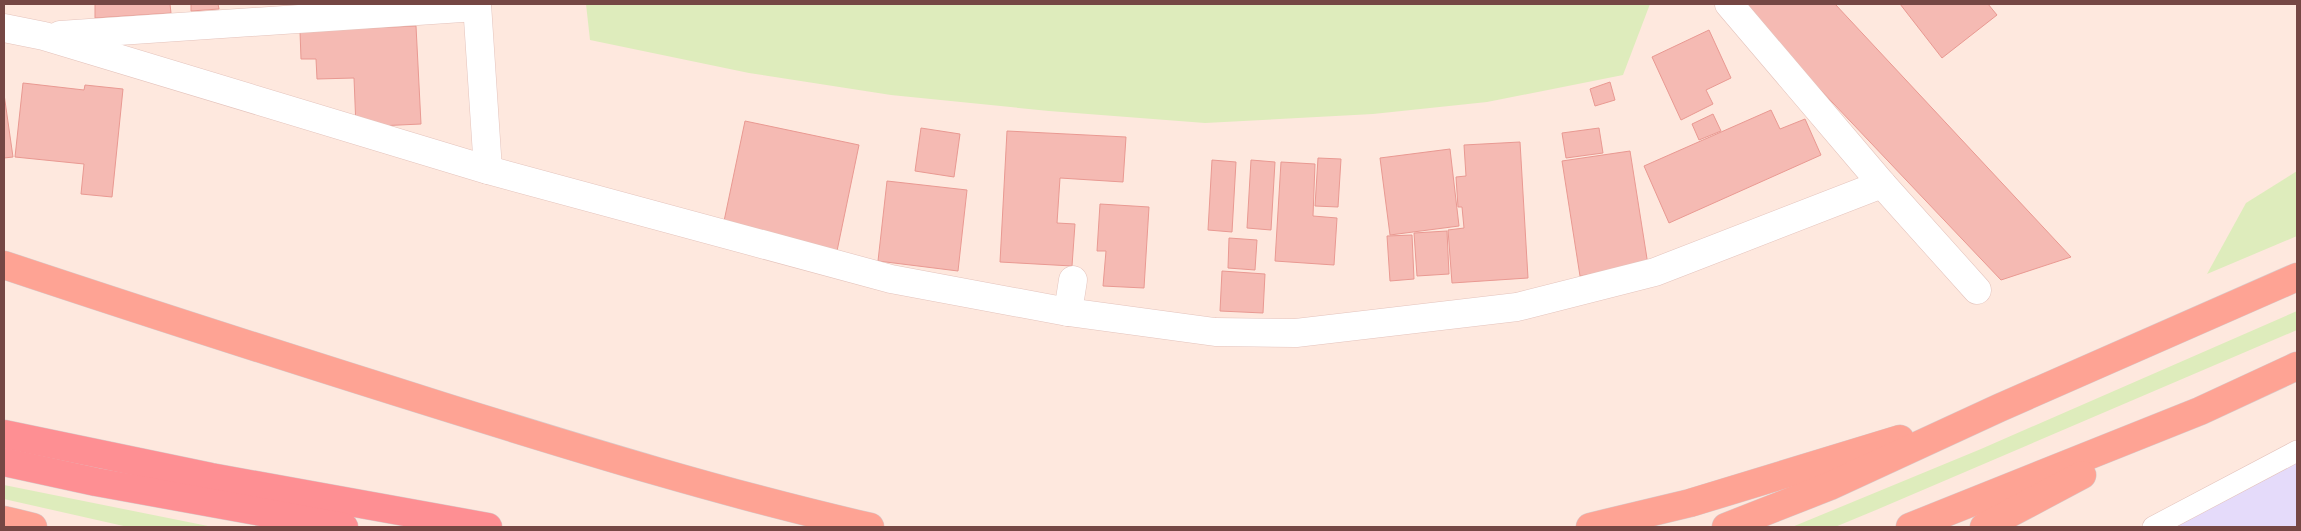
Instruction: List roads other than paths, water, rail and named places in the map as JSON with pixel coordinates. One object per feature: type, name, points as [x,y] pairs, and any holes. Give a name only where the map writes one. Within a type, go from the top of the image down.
[{"type":"highway","points":[[4,265],[250,346],[644,469],[748,498],[870,527]]},
{"type":"highway","points":[[1726,527],[1830,486],[1999,408],[2297,277]]},
{"type":"highway","points":[[1910,527],[2200,411],[2297,366]]},
{"type":"highway","points":[[1590,527],[1690,503],[1999,408]]},
{"type":"highway","points":[[1984,527],[2200,411]]},
{"type":"highway","points":[[4,434],[210,477],[488,527]]},
{"type":"highway","points":[[4,462],[96,482],[344,527]]},
{"type":"highway","points":[[4,520],[33,527]]},
{"type":"street","points":[[1730,4],[1882,184],[1977,290]]},
{"type":"street","points":[[44,36],[477,6],[488,170]]},
{"type":"street","points":[[4,28],[44,36],[488,170],[891,279],[1068,312],[1215,332],[1296,333],[1518,307],[1655,272],[1882,184]]},
{"type":"street","points":[[1068,312],[1073,280]]},
{"type":"lane","points":[[2153,527],[2297,451]]}]
